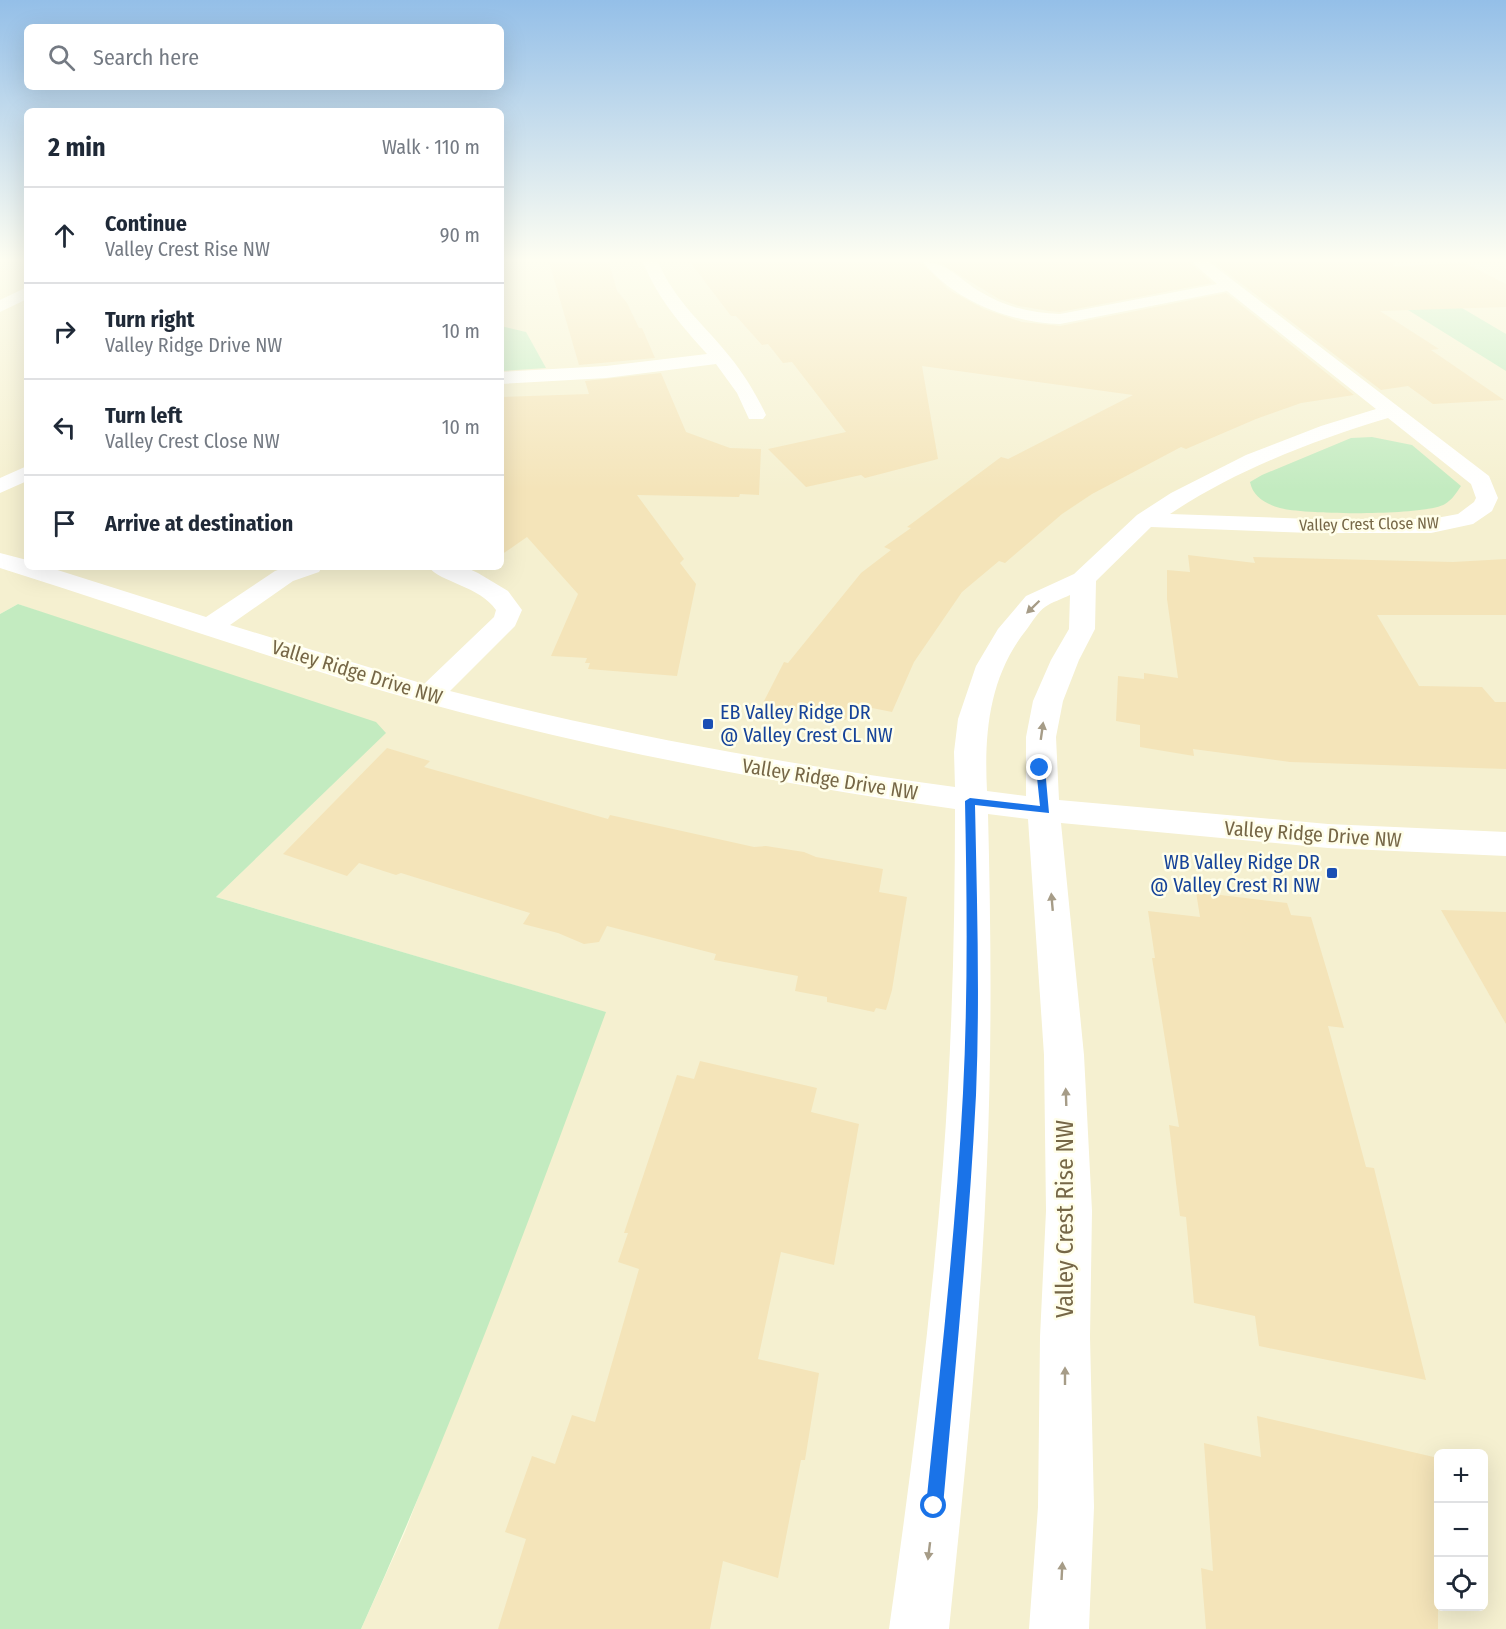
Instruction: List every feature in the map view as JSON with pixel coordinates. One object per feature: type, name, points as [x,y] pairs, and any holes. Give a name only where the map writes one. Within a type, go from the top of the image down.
[{"type":"street","points":[[704,338],[740,379],[750,396],[756,415]]},
{"type":"street","name":"Valley Crest Close NW","points":[[1145,520],[1311,526],[1431,526],[1450,523],[1477,513],[1487,498],[1481,481],[1297,338]]},
{"type":"street","points":[[504,378],[606,372],[722,358]]},
{"type":"street","points":[[919,1629],[937,1482],[959,1248],[969,1094],[973,981],[969,752],[973,718],[990,666],[1008,635],[1035,602],[1083,579],[1145,520],[1179,498],[1254,460],[1328,430],[1392,411]]},
{"type":"street","points":[[0,486],[24,474]]},
{"type":"street","name":"Valley Ridge Drive NW","points":[[0,560],[24,568]]},
{"type":"street","name":"Valley Ridge Drive NW","points":[[31,570],[431,694],[580,732],[687,755],[970,801],[1045,810],[1333,838],[1506,844]]},
{"type":"street","points":[[209,627],[284,576],[301,570]]},
{"type":"street","points":[[431,694],[506,620],[509,610],[502,598],[464,575],[450,570]]},
{"type":"street","points":[[1045,810],[1040,768],[1041,737],[1048,701],[1065,660],[1082,629],[1083,579]]},
{"type":"street","name":"Valley Crest Rise NW","points":[[1045,810],[1064,1055],[1069,1211],[1065,1337],[1066,1507],[1059,1629]]},
{"type":"shaded area","points":[[0,338],[24,338],[24,570],[504,570],[504,338],[1506,338],[1506,1629],[361,1629],[405,1532],[605,1012],[216,897],[385,733],[18,604],[0,614]]},
{"type":"green space","points":[[504,338],[529,338],[546,368],[504,371]]},
{"type":"green space","points":[[1453,338],[1506,338],[1506,371]]},
{"type":"green space","points":[[1372,437],[1412,445],[1461,486],[1448,502],[1433,508],[1364,513],[1314,512],[1280,508],[1261,499],[1254,492],[1250,482],[1262,475],[1351,438]]},
{"type":"green space","points":[[18,604],[376,722],[386,733],[216,897],[606,1012],[458,1400],[361,1629],[0,1629],[0,614]]},
{"type":"building","points":[[571,338],[646,338],[655,358],[579,365]]},
{"type":"building","points":[[756,338],[1282,338],[1354,395],[1301,403],[1256,419],[1186,449],[1181,447],[1092,494],[1062,514],[1005,563],[999,561],[962,592],[914,662],[892,712],[852,704],[846,720],[763,703],[784,662],[788,663],[861,573],[891,550],[884,547],[911,528],[907,527],[1001,457],[1008,459],[1133,395],[922,366],[938,459],[865,478],[861,475],[806,487],[768,449],[846,432],[792,362],[783,363],[768,344],[762,345]]},
{"type":"building","points":[[1313,338],[1422,338],[1439,349],[1431,350],[1504,400],[1433,404],[1408,386],[1381,390]]},
{"type":"building","points":[[661,373],[686,432],[730,448],[761,449],[759,495],[740,494],[739,497],[637,495],[684,559],[680,563],[696,584],[677,676],[588,669],[590,663],[585,663],[587,658],[551,656],[578,594],[527,537],[504,553],[504,397],[589,394],[585,381]]},
{"type":"building","points":[[1188,555],[1255,563],[1253,557],[1453,562],[1506,559],[1506,615],[1377,615],[1419,686],[1482,687],[1495,702],[1506,702],[1506,769],[1290,762],[1193,749],[1194,756],[1140,747],[1140,725],[1116,721],[1118,676],[1144,679],[1144,673],[1178,678],[1167,599],[1167,570],[1190,572]]},
{"type":"building","points":[[387,748],[430,761],[424,767],[608,819],[610,815],[754,847],[766,846],[804,852],[816,857],[883,869],[879,892],[907,897],[892,990],[886,1010],[876,1008],[874,1012],[827,1002],[827,997],[795,991],[798,976],[714,960],[716,954],[607,926],[599,942],[584,944],[558,933],[523,924],[530,913],[401,873],[396,875],[359,863],[347,876],[283,854]]},
{"type":"building","points":[[1196,892],[1287,903],[1291,915],[1311,917],[1344,1028],[1328,1026],[1366,1167],[1374,1168],[1426,1380],[1259,1346],[1255,1316],[1194,1303],[1186,1217],[1180,1216],[1169,1125],[1179,1127],[1152,958],[1155,958],[1148,911],[1200,917]]},
{"type":"building","points":[[1441,910],[1506,912],[1506,1024]]},
{"type":"building","points":[[700,1061],[817,1088],[811,1112],[859,1124],[834,1265],[781,1252],[758,1359],[819,1373],[805,1460],[801,1460],[778,1578],[723,1561],[710,1629],[498,1629],[526,1539],[505,1532],[532,1456],[555,1464],[572,1415],[595,1422],[639,1269],[618,1262],[628,1233],[624,1233],[677,1075],[694,1079]]},
{"type":"building","points":[[1257,1416],[1434,1457],[1434,1611],[1438,1611],[1438,1629],[1206,1629],[1201,1568],[1213,1571],[1204,1443],[1261,1457]]},
{"type":"place","name":"EB Valley Ridge DR @ Valley Crest CL NW","points":[[708,724]]},
{"type":"place","name":"WB Valley Ridge DR @ Valley Crest RI NW","points":[[1332,873]]},
{"type":"route","points":[[934,1506],[959,1248],[969,1094],[973,981],[970,801],[1045,810],[1040,768]]}]
